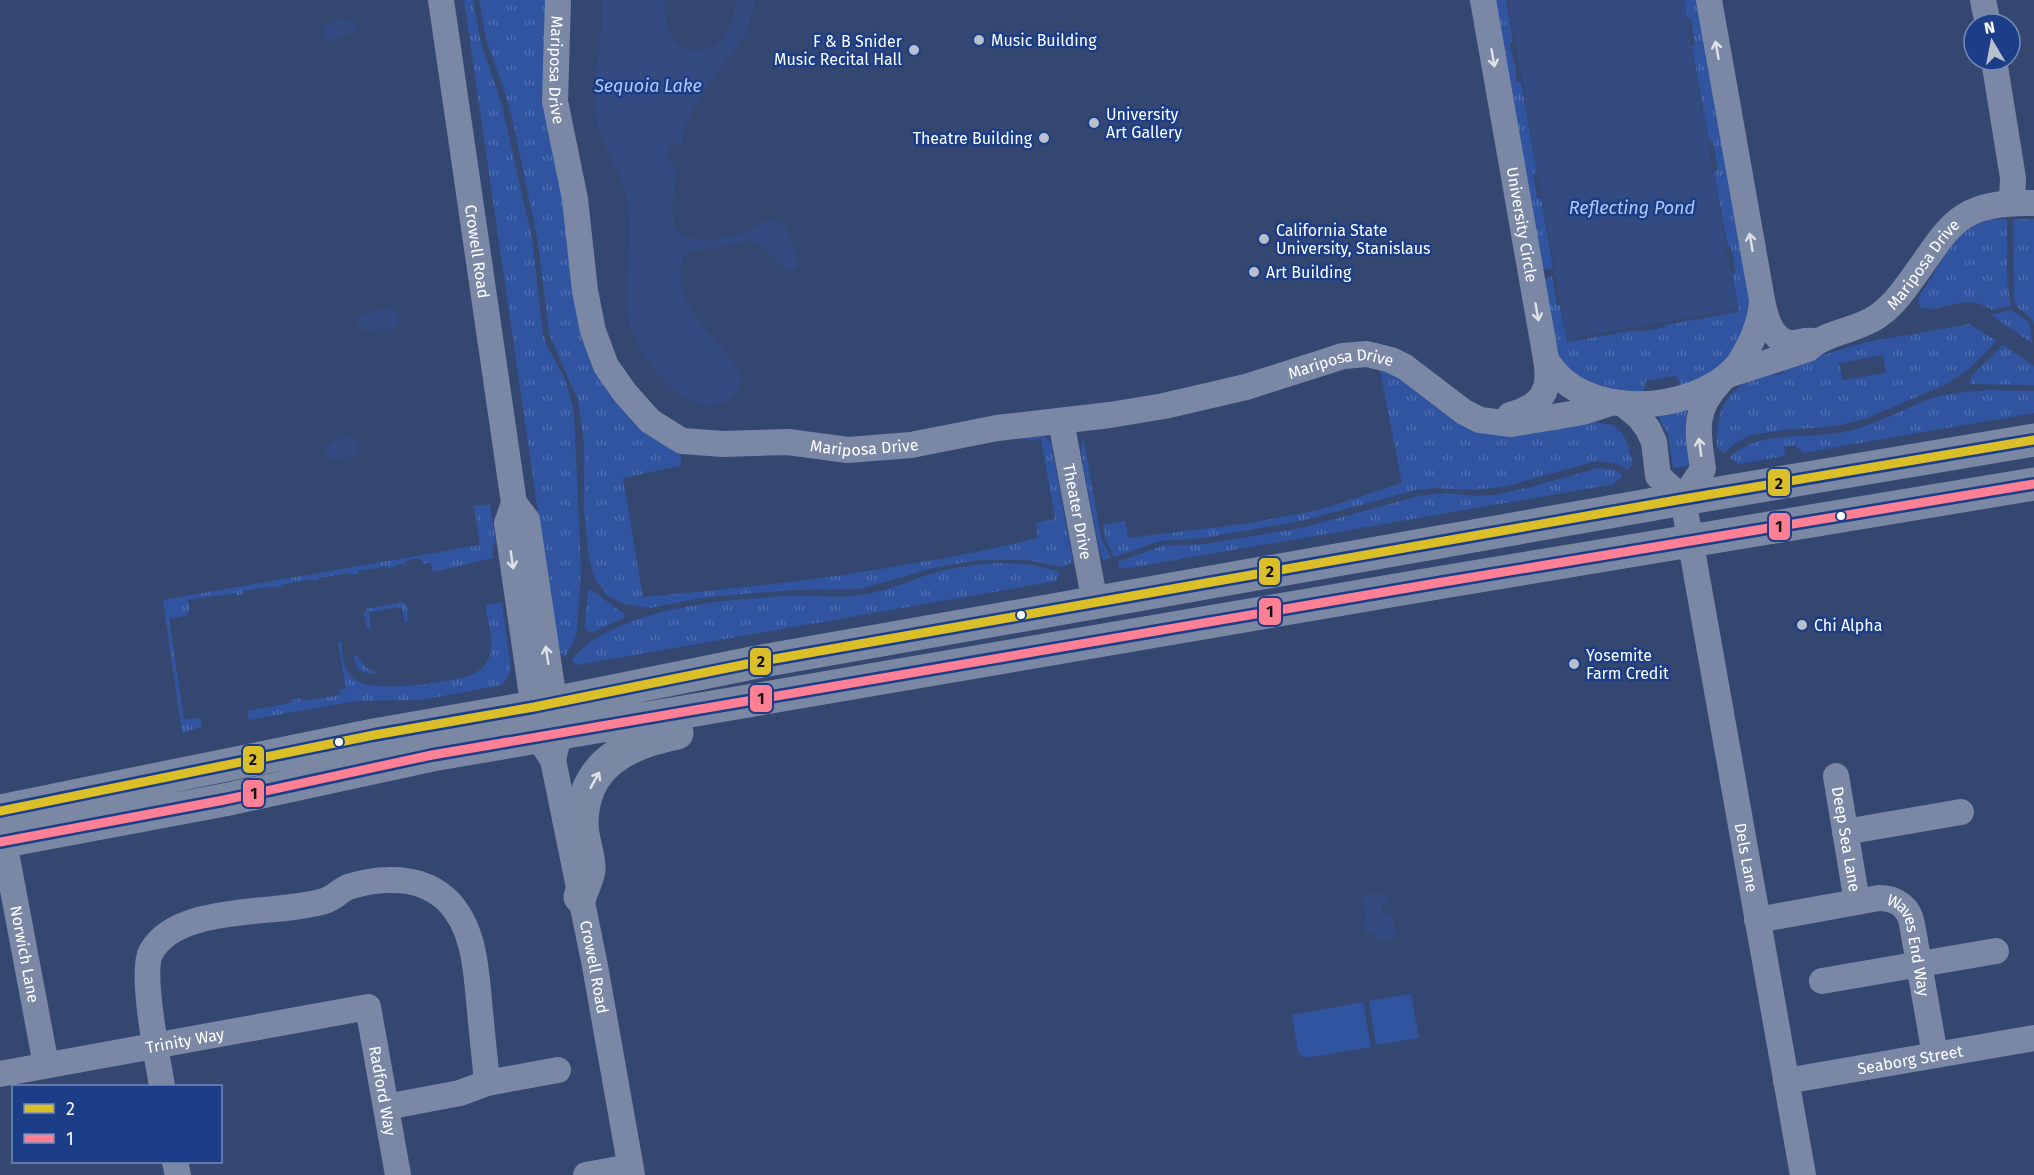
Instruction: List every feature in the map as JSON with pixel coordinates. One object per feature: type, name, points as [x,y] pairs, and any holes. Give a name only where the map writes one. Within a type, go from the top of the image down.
[{"type":"main road","points":[[1,832],[224,800],[432,755],[548,728],[757,662],[1683,499],[2034,440]]},
{"type":"main road","points":[[548,728],[705,709],[2034,484]]},
{"type":"main road","points":[[580,897],[589,870],[584,843],[583,814],[589,791],[597,775],[618,753],[640,742],[682,732],[705,709]]},
{"type":"street","name":"Crowell Road","points":[[441,0],[514,503],[527,520],[548,728],[595,966],[631,1171]]},
{"type":"street","name":"Mariposa Drive","points":[[558,0],[555,101],[575,199],[589,316],[606,366],[625,393],[650,421],[676,438],[695,443],[788,442],[858,450],[910,445],[997,428],[1120,413],[1215,395],[1266,382],[1343,356],[1359,354],[1383,357],[1398,363],[1480,420],[1511,424],[1583,412],[1618,403]]},
{"type":"street","name":"University Circle","points":[[1483,0],[1546,358]]},
{"type":"street","points":[[1618,403],[1639,417],[1648,429],[1654,442],[1658,476],[1683,499],[1703,469],[1698,428],[1699,413],[1709,393],[1741,362],[1760,316],[1762,300],[1709,0]]},
{"type":"street","points":[[1996,72],[2013,178],[2023,203]]},
{"type":"street","name":"Mariposa Drive","points":[[1724,378],[1808,349],[1815,342],[1859,327],[1878,316],[1891,306],[1956,220],[1988,205],[2023,203]]},
{"type":"street","name":"Mariposa Drive","points":[[1762,300],[1770,326],[1779,338],[1791,343],[1806,340],[1815,342]]},
{"type":"street","points":[[1546,358],[1557,374],[1567,382],[1594,396],[1618,403],[1650,404],[1672,400],[1700,392],[1724,378]]},
{"type":"street","points":[[1499,421],[1533,407],[1541,399],[1547,383],[1546,358]]},
{"type":"street","name":"Theater Drive","points":[[1061,421],[1095,603]]},
{"type":"street","name":"Dels Lane","points":[[1683,499],[1803,1175]]},
{"type":"street","name":"Deep Sea Lane","points":[[1836,776],[1857,902]]},
{"type":"street","points":[[1845,832],[1961,812]]},
{"type":"street","name":"Norwich Lane","points":[[1,832],[46,1065]]},
{"type":"street","points":[[162,1085],[150,1011],[149,955],[165,935],[203,918],[308,905],[328,900],[346,888],[364,882],[387,879],[409,880],[428,887],[446,900],[461,919],[470,940],[475,962],[487,1083]]},
{"type":"street","name":"Waves End Way","points":[[1757,920],[1885,898],[1894,900],[1905,908],[1911,919],[1935,1055]]},
{"type":"street","points":[[1822,981],[1996,951]]},
{"type":"street","name":"Trinity Way","points":[[0,1074],[368,1007]]},
{"type":"street","name":"Radford Way","points":[[368,1007],[398,1175]]},
{"type":"street","name":"Seaborg Street","points":[[1786,1081],[2034,1038]]},
{"type":"street","points":[[386,1107],[460,1093],[487,1083],[558,1070]]},
{"type":"street","points":[[586,1175],[631,1171]]},
{"type":"green space","points":[[464,0],[473,0],[481,43],[501,102],[532,238],[543,334],[564,377],[574,411],[581,570],[577,629],[573,643],[565,656],[558,651]]},
{"type":"green space","points":[[479,0],[550,0],[562,186],[576,301],[680,449],[680,466],[623,478],[643,597],[742,588],[841,575],[940,559],[1038,538],[1036,523],[1055,519],[1041,439],[1027,440],[1025,436],[1043,435],[1051,443],[1073,562],[1062,567],[1027,560],[977,560],[933,568],[860,589],[793,590],[707,597],[650,608],[624,604],[608,596],[595,579],[589,558],[584,511],[584,444],[578,400],[549,334],[538,242],[514,127],[486,39]]},
{"type":"green space","points":[[1494,0],[1506,0],[1513,42],[1509,43],[1515,66],[1516,82],[1521,82],[1537,173],[1533,174],[1537,198],[1541,198],[1553,268],[1542,270]]},
{"type":"green space","points":[[1684,0],[1697,0],[1751,306],[1745,341],[1713,372],[1682,387],[1676,376],[1646,381],[1643,394],[1631,393],[1605,388],[1580,378],[1562,360],[1552,331],[1543,279],[1552,277],[1567,342],[1638,330],[1639,332],[1739,312],[1732,274],[1736,273],[1731,247],[1728,247],[1714,171],[1718,170],[1713,141],[1709,141],[1692,46],[1695,45],[1691,18],[1687,19]]},
{"type":"green space","points":[[2007,219],[2007,280],[2011,306],[1992,310],[1971,302],[1928,309],[1920,307],[1918,302],[1920,295],[1961,235],[1982,222]]},
{"type":"green space","points":[[2013,219],[2034,219],[2034,325],[2030,317],[2018,307],[2014,298]]},
{"type":"green space","points":[[2011,310],[2029,322],[2033,344],[1991,315]]},
{"type":"green space","points":[[1969,324],[1997,341],[1971,367],[1947,384],[1865,419],[1837,426],[1751,435],[1737,442],[1724,453],[1717,448],[1717,433],[1722,409],[1734,392],[1743,385],[1767,372],[1776,375],[1783,373],[1786,366],[1863,343]],"holes":[[[1883,355],[1886,373],[1842,380],[1839,363]]]},
{"type":"green space","points":[[2003,345],[2034,366],[2034,385],[1970,384],[1971,376]]},
{"type":"green space","points":[[1382,368],[1515,434],[1595,422],[1613,425],[1626,440],[1633,463],[1628,470],[1615,463],[1596,461],[1504,487],[1472,490],[1435,488],[1416,490],[1301,521],[1204,538],[1160,541],[1114,557],[1106,540],[1103,525],[1125,521],[1128,538],[1250,523],[1319,510],[1402,483],[1380,371]]},
{"type":"green space","points":[[1988,390],[2034,391],[2034,413],[1802,453],[1796,445],[1784,447],[1785,456],[1738,464],[1729,457],[1742,448],[1768,439],[1850,431],[1933,398]]},
{"type":"green space","points":[[1688,409],[1685,427],[1690,464],[1676,468],[1673,467],[1668,435],[1658,415]]},
{"type":"green space","points":[[1083,436],[1101,538],[1111,558],[1103,560],[1099,550],[1081,452]]},
{"type":"green space","points":[[1598,468],[1614,470],[1623,475],[1615,481],[1615,484],[1119,568],[1118,562],[1162,546],[1205,544],[1302,528],[1419,496],[1445,493],[1495,495]]},
{"type":"green space","points":[[490,504],[496,543],[492,547],[493,558],[433,572],[431,563],[423,564],[421,558],[405,561],[407,572],[404,563],[396,567],[388,568],[388,566],[358,571],[358,574],[351,575],[350,573],[281,585],[281,587],[243,591],[243,594],[188,600],[190,610],[188,610],[188,615],[169,619],[184,720],[199,718],[202,721],[201,727],[182,733],[163,600],[480,545],[474,506]]},
{"type":"green space","points":[[1007,563],[1032,565],[1060,572],[1056,581],[577,665],[571,661],[589,643],[614,629],[673,609],[767,597],[861,595],[949,569]]},
{"type":"green space","points":[[588,589],[624,613],[625,617],[594,632],[588,632],[585,626]]},
{"type":"green space","points":[[402,602],[407,606],[408,623],[405,622],[402,607],[369,612],[371,628],[367,629],[364,614],[367,609]]},
{"type":"green space","points":[[502,602],[511,670],[502,685],[421,700],[356,701],[249,720],[247,711],[290,703],[300,698],[303,701],[341,695],[340,690],[346,689],[338,642],[341,641],[344,662],[350,675],[363,683],[377,686],[414,685],[450,680],[475,673],[487,662],[490,654],[491,633],[485,605]]},
{"type":"green space","points":[[356,655],[367,668],[380,675],[362,672],[357,667],[354,657]]},
{"type":"green space","points":[[1411,994],[1419,1038],[1376,1045],[1369,1001]]},
{"type":"green space","points":[[1363,1002],[1371,1047],[1305,1058],[1298,1052],[1292,1015]]},
{"type":"water","name":"Sequoia Lake","points":[[601,0],[663,0],[668,26],[674,40],[683,47],[704,50],[713,47],[725,35],[737,0],[755,0],[745,36],[699,100],[691,114],[682,143],[670,146],[667,160],[677,168],[673,215],[676,228],[681,234],[698,239],[730,237],[746,232],[763,222],[775,221],[787,228],[798,263],[796,270],[784,269],[763,247],[750,240],[692,252],[683,256],[680,278],[685,297],[695,316],[733,362],[740,375],[738,392],[730,399],[716,405],[694,402],[663,380],[646,358],[635,338],[629,319],[627,280],[630,238],[627,200],[598,127],[596,114],[595,86],[601,29]]},
{"type":"water","name":"Reflecting Pond","points":[[1508,0],[1683,0],[1737,309],[1567,339]]},
{"type":"water","points":[[341,18],[354,21],[357,26],[355,32],[333,41],[326,40],[322,32],[325,26]]},
{"type":"water","points":[[391,308],[397,312],[399,318],[393,329],[360,330],[359,315]]},
{"type":"water","points":[[348,437],[360,447],[357,455],[333,460],[328,458],[325,450],[329,444]]},
{"type":"water","points":[[1386,892],[1387,902],[1382,904],[1384,914],[1392,913],[1396,939],[1378,943],[1374,932],[1365,932],[1363,921],[1366,920],[1362,896]]},
{"type":"transit line","name":"2","points":[[0,811],[374,735],[534,707],[757,662],[1683,499],[2034,440]]},
{"type":"transit line","name":"1","points":[[0,842],[224,800],[432,755],[1437,583],[2034,484]]},
{"type":"place","name":"Music Building","points":[[979,40]]},
{"type":"place","name":"F & B Snider Music Recital Hall","points":[[914,50]]},
{"type":"place","name":"University Art Gallery","points":[[1094,123]]},
{"type":"place","name":"Theatre Building","points":[[1044,138]]},
{"type":"place","name":"California State University, Stanislaus","points":[[1264,239]]},
{"type":"place","name":"Art Building","points":[[1254,272]]},
{"type":"place","name":"Chi Alpha","points":[[1802,625]]},
{"type":"place","name":"Yosemite Farm Credit","points":[[1574,664]]}]
